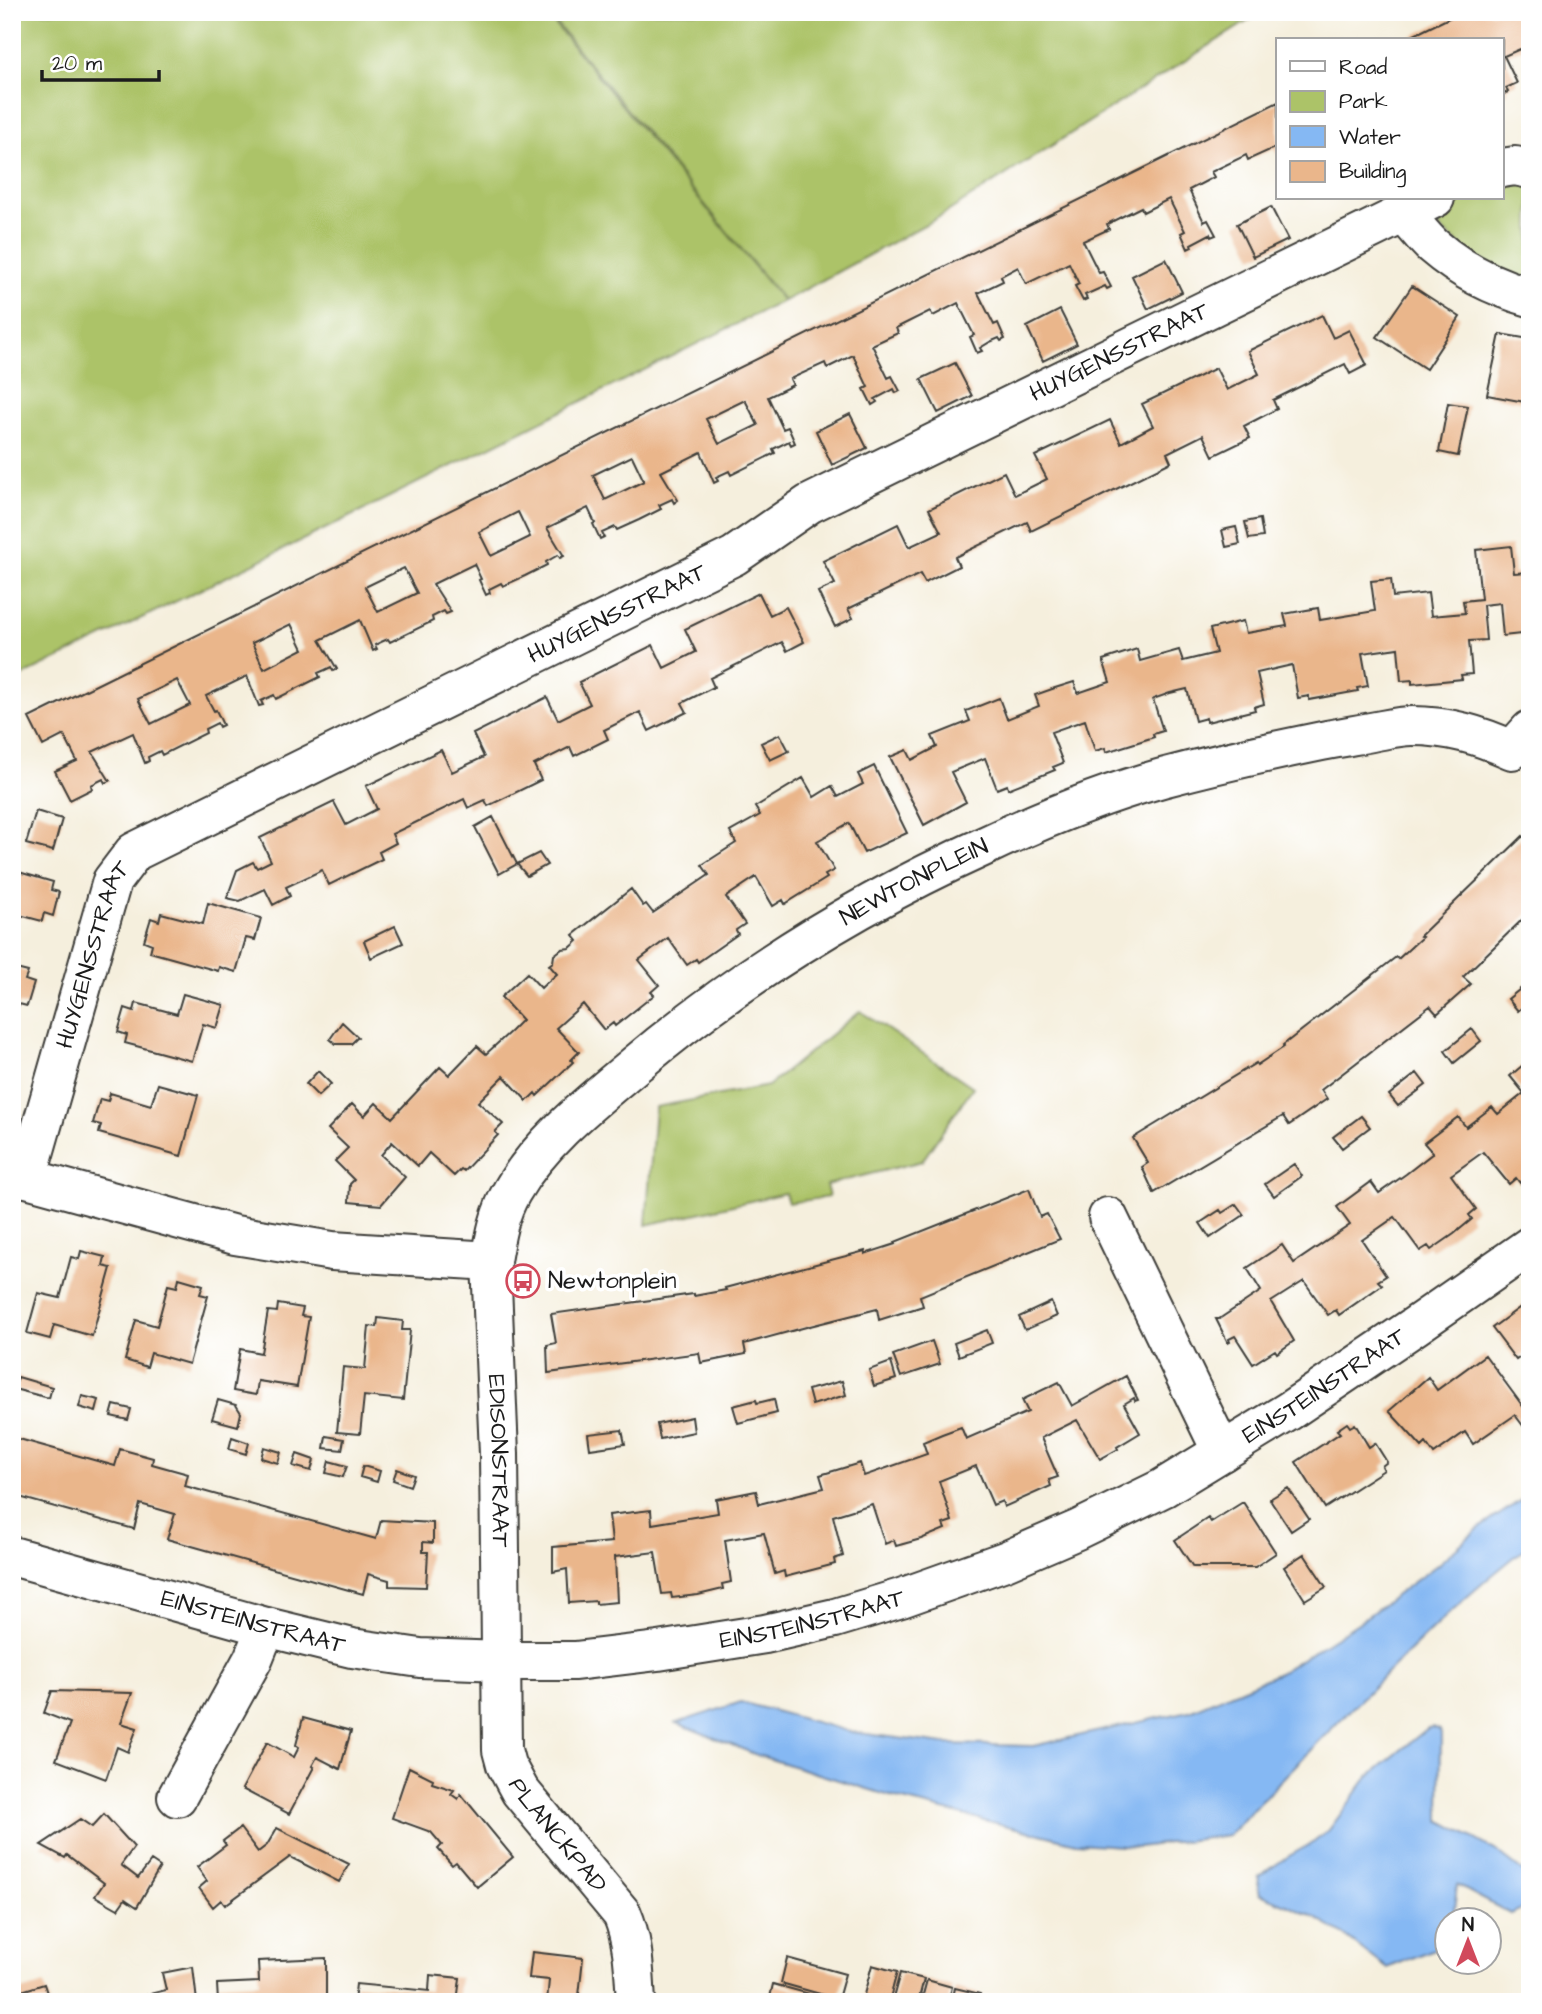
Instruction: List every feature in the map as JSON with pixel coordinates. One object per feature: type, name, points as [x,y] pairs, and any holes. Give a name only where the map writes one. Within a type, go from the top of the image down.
[{"type":"street","points":[[1504,168],[1515,166],[1530,169]]},
{"type":"street","name":"HUYGENSSTRAAT","points":[[19,1176],[112,881],[134,852],[734,556],[809,504],[1420,206],[1433,246],[1471,274],[1508,291],[1530,297]]},
{"type":"street","name":"NEWTONPLEIN","points":[[491,1261],[496,1230],[511,1192],[542,1150],[591,1102],[662,1042],[748,978],[863,905],[935,868],[1029,825],[1091,802],[1159,779],[1265,752],[1409,725],[1444,727],[1524,748]]},
{"type":"street","points":[[19,1176],[235,1235],[332,1251],[491,1261]]},
{"type":"street","points":[[1108,1217],[1222,1452]]},
{"type":"street","name":"EINSTEINSTRAAT","points":[[12,1556],[266,1627],[352,1647],[421,1658],[575,1661],[765,1634],[835,1618],[979,1570],[1077,1530],[1163,1488],[1301,1404],[1530,1246]]},
{"type":"street","name":"EDISONSTRAAT","points":[[491,1261],[499,1454],[502,1661]]},
{"type":"street","points":[[177,1797],[253,1659],[266,1627]]},
{"type":"street","name":"PLANCKPAD","points":[[502,1661],[502,1750],[506,1765],[520,1791],[622,1914],[629,1930],[636,2002]]},
{"type":"green space","points":[[12,12],[545,12],[783,301],[12,681]]},
{"type":"green space","points":[[547,12],[1262,12],[941,216],[784,301]]},
{"type":"green space","points":[[1504,181],[1530,181],[1530,283],[1494,272],[1439,228],[1444,209],[1458,200],[1504,200]]},
{"type":"green space","points":[[860,1011],[973,1087],[922,1161],[826,1185],[829,1197],[788,1203],[785,1193],[646,1225],[655,1107],[768,1086]]},
{"type":"water","points":[[1530,1494],[1530,1545],[1423,1637],[1229,1835],[1138,1847],[1076,1843],[903,1800],[757,1755],[677,1723],[741,1702],[851,1732],[944,1744],[1033,1746],[1189,1711],[1279,1673],[1358,1623],[1437,1565],[1478,1529]]},
{"type":"water","points":[[1428,1728],[1440,1730],[1441,1734],[1440,1820],[1495,1850],[1530,1877],[1530,1904],[1511,1914],[1504,1910],[1504,1906],[1496,1906],[1457,1885],[1455,1906],[1434,1906],[1434,1949],[1387,1968],[1341,1933],[1310,1915],[1260,1894],[1259,1876],[1329,1830],[1368,1777]]},
{"type":"building","points":[[1461,12],[1512,12],[1530,16],[1530,51],[1520,49],[1504,56],[1504,38],[1408,38]]},
{"type":"building","points":[[1504,56],[1517,83],[1506,88],[1508,92],[1504,94]]},
{"type":"building","points":[[1276,103],[1276,152],[1274,148],[1248,160],[1246,155],[1211,172],[1214,177],[1189,190],[1204,222],[1208,220],[1216,235],[1211,237],[1210,234],[1191,244],[1192,247],[1188,249],[1181,233],[1185,231],[1169,199],[1143,212],[1141,207],[1107,224],[1109,229],[1083,241],[1099,273],[1103,272],[1111,287],[1107,289],[1105,286],[1085,295],[1087,299],[1083,301],[1075,286],[1079,284],[1069,263],[1026,284],[1018,267],[1001,276],[1003,281],[978,293],[994,325],[998,323],[1005,339],[1001,341],[999,338],[990,342],[977,353],[970,337],[974,335],[958,303],[933,316],[930,311],[896,328],[898,333],[872,345],[888,378],[892,376],[900,391],[896,393],[894,389],[875,399],[877,402],[872,405],[864,389],[868,387],[853,355],[827,368],[825,363],[790,379],[793,385],[768,397],[783,429],[788,427],[795,443],[791,445],[789,441],[773,449],[775,453],[731,475],[729,471],[716,477],[718,481],[714,483],[701,452],[661,472],[678,500],[674,503],[672,499],[659,505],[661,509],[617,530],[615,527],[602,533],[604,537],[600,539],[588,508],[547,528],[564,556],[560,558],[558,555],[546,562],[547,565],[525,576],[489,589],[490,593],[486,595],[474,564],[433,584],[451,612],[446,614],[444,611],[432,617],[433,621],[390,642],[388,639],[375,645],[377,649],[373,651],[360,620],[320,640],[337,669],[333,671],[331,667],[318,673],[320,677],[276,699],[274,695],[261,701],[263,705],[259,706],[247,676],[206,696],[223,725],[219,727],[217,723],[205,729],[206,733],[162,755],[160,751],[148,757],[149,761],[145,763],[133,733],[92,752],[110,781],[105,783],[103,779],[91,785],[92,789],[70,800],[55,771],[77,761],[64,735],[43,746],[29,718]],"holes":[[[745,400],[758,425],[719,444],[706,419]],[[632,456],[644,481],[605,500],[593,475]],[[518,512],[530,537],[491,556],[479,532]],[[404,568],[417,593],[378,612],[365,587]],[[291,624],[303,649],[264,669],[252,643]],[[177,680],[190,705],[151,724],[138,699]]]},
{"type":"building","points":[[1271,207],[1288,240],[1253,257],[1237,224]]},
{"type":"building","points":[[1166,259],[1182,292],[1148,309],[1132,276]]},
{"type":"building","points":[[1412,286],[1460,317],[1426,369],[1377,337]]},
{"type":"building","points":[[1060,310],[1077,344],[1043,361],[1027,327]]},
{"type":"building","points":[[1322,315],[1333,338],[1349,330],[1367,365],[1350,374],[1345,364],[1273,400],[1277,409],[1244,426],[1250,438],[1213,456],[1203,435],[1167,453],[1171,462],[1031,531],[1027,522],[955,557],[959,566],[925,583],[920,574],[848,609],[853,618],[835,627],[818,592],[835,584],[823,561],[898,524],[909,547],[941,532],[929,509],[1004,472],[1015,495],[1047,479],[1035,456],[1110,420],[1121,443],[1153,426],[1142,404],[1216,368],[1227,390],[1259,374],[1248,351]]},
{"type":"building","points":[[1500,334],[1530,339],[1530,403],[1487,395]]},
{"type":"building","points":[[955,363],[972,396],[938,413],[921,379]]},
{"type":"building","points":[[1448,403],[1468,406],[1458,456],[1439,452]]},
{"type":"building","points":[[850,414],[867,448],[832,465],[816,431]]},
{"type":"building","points":[[1260,519],[1263,537],[1249,539],[1245,522]]},
{"type":"building","points":[[1236,527],[1240,544],[1226,547],[1222,530]]},
{"type":"building","points":[[1511,546],[1514,573],[1530,572],[1530,633],[1503,636],[1500,603],[1483,605],[1486,640],[1469,641],[1472,674],[1461,675],[1462,679],[1412,684],[1412,680],[1401,681],[1398,648],[1362,653],[1368,686],[1357,688],[1358,691],[1309,700],[1309,696],[1298,698],[1292,665],[1257,673],[1264,704],[1254,707],[1255,710],[1207,722],[1206,718],[1195,721],[1187,689],[1170,693],[1153,699],[1163,731],[1153,734],[1154,737],[1106,752],[1105,748],[1095,751],[1085,720],[1051,732],[1063,763],[1053,767],[1055,770],[1008,789],[1007,785],[997,789],[985,758],[951,772],[966,802],[924,825],[890,757],[907,750],[912,760],[937,747],[932,736],[970,721],[966,711],[999,698],[1007,719],[1039,706],[1035,695],[1074,682],[1078,693],[1110,682],[1103,660],[1137,649],[1140,661],[1179,650],[1183,661],[1216,653],[1210,629],[1243,621],[1246,633],[1287,626],[1284,614],[1318,608],[1320,620],[1375,611],[1371,581],[1391,579],[1393,597],[1428,593],[1431,616],[1465,613],[1463,601],[1481,599],[1476,550]]},
{"type":"building","points":[[759,593],[770,615],[786,607],[804,642],[787,651],[782,642],[710,678],[714,687],[682,703],[687,712],[649,731],[640,712],[604,730],[608,739],[574,756],[570,747],[534,765],[541,780],[488,806],[485,800],[468,808],[464,799],[392,834],[396,843],[379,852],[382,859],[329,885],[322,870],[286,887],[290,896],[273,905],[265,889],[240,901],[227,898],[237,870],[253,862],[257,868],[271,861],[260,838],[334,802],[346,825],[377,809],[366,786],[441,750],[452,772],[484,757],[473,734],[547,697],[558,720],[590,704],[579,682],[653,645],[664,668],[696,652],[685,629]]},
{"type":"building","points":[[780,734],[789,751],[770,760],[761,743]]},
{"type":"building","points":[[874,766],[907,833],[864,853],[849,823],[817,841],[834,870],[825,875],[827,878],[785,904],[783,900],[773,906],[756,877],[726,897],[745,924],[736,930],[738,934],[698,962],[696,959],[687,965],[668,938],[639,960],[659,985],[651,992],[654,995],[615,1026],[613,1023],[604,1030],[583,1004],[556,1028],[579,1052],[571,1060],[573,1062],[537,1096],[535,1093],[527,1101],[504,1076],[478,1102],[503,1124],[495,1132],[498,1135],[464,1171],[461,1169],[454,1176],[429,1153],[418,1166],[392,1142],[381,1155],[405,1177],[381,1205],[349,1202],[350,1184],[354,1180],[335,1161],[348,1148],[328,1129],[352,1104],[364,1116],[376,1103],[392,1118],[440,1067],[449,1075],[477,1046],[486,1054],[511,1031],[522,1020],[501,997],[527,973],[541,988],[557,974],[549,965],[553,962],[554,955],[562,949],[570,948],[578,941],[573,935],[631,889],[643,906],[646,904],[653,913],[709,875],[702,865],[736,843],[730,832],[760,815],[755,807],[803,778],[814,797],[832,786],[838,797],[863,784],[858,774]]},
{"type":"building","points":[[36,811],[62,819],[53,851],[26,844]]},
{"type":"building","points":[[493,817],[517,864],[499,874],[475,827]]},
{"type":"building","points":[[1523,836],[1530,843],[1530,912],[1463,977],[1471,984],[1437,1014],[1430,1006],[1321,1090],[1327,1099],[1289,1125],[1283,1116],[1154,1193],[1142,1167],[1148,1163],[1133,1138],[1284,1047],[1283,1045],[1396,957],[1398,959]]},
{"type":"building","points":[[539,853],[547,865],[527,876],[517,864]]},
{"type":"building","points":[[12,870],[53,882],[51,890],[59,892],[53,916],[44,913],[42,921],[12,913]]},
{"type":"building","points":[[208,903],[261,918],[255,940],[246,938],[236,972],[219,967],[218,971],[150,952],[152,944],[144,941],[151,918],[159,921],[161,913],[203,924]]},
{"type":"building","points":[[395,926],[403,943],[371,958],[364,941]]},
{"type":"building","points":[[12,968],[28,972],[25,980],[34,983],[27,1006],[19,1004],[16,1012],[12,1011]]},
{"type":"building","points":[[1530,981],[1530,1000],[1518,1011],[1508,999]]},
{"type":"building","points":[[183,994],[224,1005],[217,1028],[203,1024],[192,1061],[125,1043],[127,1035],[118,1032],[125,1008],[134,1011],[136,1003],[177,1014]]},
{"type":"building","points":[[342,1022],[358,1037],[351,1044],[336,1044],[330,1039]]},
{"type":"building","points":[[1472,1029],[1481,1041],[1454,1063],[1445,1051]]},
{"type":"building","points":[[1530,1059],[1530,1175],[1520,1183],[1516,1178],[1509,1184],[1483,1152],[1451,1175],[1476,1209],[1469,1215],[1472,1219],[1454,1234],[1431,1250],[1428,1246],[1420,1251],[1395,1217],[1362,1240],[1386,1276],[1378,1281],[1382,1285],[1339,1315],[1336,1310],[1328,1315],[1304,1281],[1271,1302],[1294,1341],[1277,1353],[1275,1350],[1253,1364],[1235,1336],[1229,1339],[1228,1343],[1216,1319],[1261,1291],[1247,1268],[1282,1245],[1294,1263],[1350,1225],[1337,1207],[1371,1182],[1379,1193],[1406,1174],[1433,1153],[1424,1143],[1458,1117],[1466,1127],[1492,1107],[1498,1114],[1524,1093],[1510,1076]]},
{"type":"building","points":[[318,1071],[331,1084],[318,1096],[306,1084]]},
{"type":"building","points":[[1417,1073],[1426,1085],[1398,1106],[1389,1095]]},
{"type":"building","points":[[158,1084],[198,1095],[181,1156],[99,1133],[101,1125],[93,1123],[100,1099],[108,1101],[110,1093],[151,1105]]},
{"type":"building","points":[[1361,1116],[1370,1127],[1342,1148],[1333,1137]]},
{"type":"building","points":[[1294,1164],[1302,1176],[1274,1196],[1265,1184]]},
{"type":"building","points":[[1029,1189],[1040,1217],[1047,1214],[1060,1239],[920,1296],[923,1306],[879,1320],[877,1309],[810,1326],[744,1344],[746,1354],[701,1363],[699,1353],[548,1373],[547,1345],[556,1343],[551,1314],[726,1290],[725,1288],[865,1251],[865,1254],[896,1244],[895,1242]]},
{"type":"building","points":[[1236,1204],[1244,1215],[1210,1238],[1200,1223],[1220,1210],[1222,1213]]},
{"type":"building","points":[[81,1251],[105,1257],[103,1266],[111,1268],[92,1336],[54,1325],[50,1339],[27,1333],[38,1293],[60,1298],[71,1257],[79,1259]]},
{"type":"building","points":[[179,1278],[203,1285],[200,1294],[208,1296],[189,1364],[151,1353],[147,1367],[125,1360],[136,1320],[157,1326],[168,1285],[177,1287]]},
{"type":"building","points":[[1530,1300],[1530,1350],[1516,1360],[1492,1328]]},
{"type":"building","points":[[1051,1302],[1057,1316],[1025,1330],[1019,1317]]},
{"type":"building","points":[[278,1304],[303,1308],[301,1316],[309,1317],[297,1387],[258,1381],[256,1395],[233,1391],[240,1349],[261,1353],[268,1311],[277,1312]]},
{"type":"building","points":[[378,1318],[403,1321],[402,1330],[410,1330],[403,1400],[364,1396],[360,1434],[337,1432],[343,1367],[365,1369],[369,1326],[377,1327]]},
{"type":"building","points":[[987,1330],[992,1343],[959,1356],[954,1343]]},
{"type":"building","points":[[932,1341],[940,1364],[901,1377],[893,1355]]},
{"type":"building","points":[[1485,1355],[1530,1416],[1530,1435],[1515,1415],[1473,1444],[1465,1432],[1434,1454],[1426,1443],[1422,1447],[1389,1411],[1428,1377],[1437,1390]]},
{"type":"building","points":[[891,1362],[896,1379],[874,1386],[869,1370]]},
{"type":"building","points":[[1126,1376],[1138,1400],[1135,1401],[1134,1398],[1124,1404],[1140,1433],[1100,1459],[1077,1420],[1041,1438],[1058,1477],[1049,1480],[1051,1486],[1004,1507],[1002,1501],[993,1505],[976,1466],[939,1481],[952,1521],[943,1524],[945,1529],[921,1539],[896,1546],[894,1540],[885,1544],[872,1504],[833,1516],[843,1556],[834,1559],[835,1564],[785,1577],[784,1571],[775,1574],[764,1533],[725,1540],[731,1582],[722,1584],[723,1589],[698,1595],[672,1598],[671,1593],[662,1594],[655,1552],[615,1557],[617,1602],[569,1603],[567,1569],[553,1572],[553,1547],[612,1542],[609,1515],[651,1510],[652,1524],[718,1513],[716,1499],[756,1491],[759,1504],[824,1488],[820,1475],[860,1463],[864,1476],[927,1454],[923,1442],[942,1434],[961,1427],[966,1439],[1028,1412],[1022,1400],[1059,1382],[1072,1406]]},
{"type":"building","points":[[18,1377],[52,1387],[49,1398],[14,1389]]},
{"type":"building","points":[[842,1381],[846,1395],[812,1405],[808,1390]]},
{"type":"building","points":[[82,1396],[99,1400],[96,1412],[79,1407]]},
{"type":"building","points":[[774,1399],[777,1413],[738,1423],[733,1406]]},
{"type":"building","points":[[218,1400],[236,1405],[241,1413],[238,1426],[212,1419]]},
{"type":"building","points":[[114,1405],[131,1409],[128,1420],[111,1416]]},
{"type":"building","points":[[692,1417],[694,1432],[660,1439],[657,1424]]},
{"type":"building","points":[[1347,1423],[1350,1427],[1355,1424],[1369,1447],[1375,1443],[1387,1462],[1382,1466],[1384,1470],[1325,1508],[1296,1462],[1340,1433],[1337,1430]]},
{"type":"building","points":[[622,1430],[625,1444],[590,1449],[588,1434]]},
{"type":"building","points":[[326,1436],[344,1439],[342,1450],[324,1448]]},
{"type":"building","points":[[12,1437],[115,1466],[120,1449],[153,1458],[152,1464],[188,1474],[185,1486],[376,1539],[381,1520],[433,1523],[433,1543],[423,1542],[423,1552],[428,1552],[426,1587],[389,1586],[389,1580],[368,1574],[363,1594],[167,1539],[175,1514],[158,1509],[140,1504],[134,1529],[12,1495]]},
{"type":"building","points":[[232,1437],[249,1443],[246,1454],[229,1449]]},
{"type":"building","points":[[264,1447],[281,1452],[278,1463],[261,1458]]},
{"type":"building","points":[[297,1454],[314,1460],[311,1471],[293,1466]]},
{"type":"building","points":[[329,1461],[347,1466],[343,1477],[326,1473]]},
{"type":"building","points":[[363,1466],[380,1471],[377,1482],[360,1477]]},
{"type":"building","points":[[397,1469],[414,1475],[410,1486],[393,1480]]},
{"type":"building","points":[[1288,1488],[1309,1519],[1291,1531],[1270,1499]]},
{"type":"building","points":[[1243,1502],[1276,1553],[1255,1567],[1193,1567],[1175,1540],[1208,1518],[1211,1522]]},
{"type":"building","points":[[1304,1554],[1326,1587],[1305,1600],[1284,1567]]},
{"type":"building","points":[[52,1691],[132,1693],[121,1723],[137,1728],[128,1752],[117,1747],[106,1779],[56,1760],[70,1723],[44,1713]]},
{"type":"building","points":[[303,1718],[351,1731],[340,1769],[317,1757],[289,1814],[242,1789],[267,1742],[294,1757],[299,1747],[296,1745]]},
{"type":"building","points":[[409,1767],[433,1779],[432,1783],[454,1790],[451,1794],[458,1799],[461,1794],[513,1857],[477,1887],[456,1862],[452,1865],[438,1849],[442,1845],[431,1832],[392,1818]]},
{"type":"building","points":[[104,1814],[134,1847],[121,1865],[138,1878],[151,1861],[160,1867],[137,1907],[125,1899],[118,1909],[95,1896],[104,1883],[67,1855],[65,1858],[41,1845],[80,1819],[92,1827]]},
{"type":"building","points":[[240,1828],[258,1852],[267,1845],[277,1828],[349,1864],[339,1882],[290,1857],[225,1905],[221,1900],[213,1907],[199,1888],[207,1881],[197,1867],[226,1845],[223,1841]]},
{"type":"building","points":[[532,1952],[583,1958],[579,1996],[595,1998],[594,2002],[547,2002],[549,1980],[529,1978]]},
{"type":"building","points":[[326,1958],[326,1995],[288,1999],[288,2002],[218,2002],[217,1984],[259,1982],[258,1961]]},
{"type":"building","points":[[787,1958],[845,1974],[838,1999],[781,1983]]},
{"type":"building","points":[[872,1965],[897,1972],[889,2002],[862,2002]]},
{"type":"building","points":[[193,1967],[197,2002],[118,2002],[166,1990],[162,1973]]},
{"type":"building","points":[[900,1973],[924,1979],[918,2002],[892,2002]]},
{"type":"building","points":[[430,1975],[460,1978],[457,2002],[354,2002],[356,1984],[429,1991]]},
{"type":"building","points":[[927,1980],[952,1987],[948,2002],[921,2002]]},
{"type":"building","points":[[44,1984],[50,2002],[12,2002],[12,1994]]},
{"type":"building","points":[[773,1984],[835,2001],[835,2002],[769,2002]]},
{"type":"building","points":[[955,1988],[980,1994],[978,2002],[952,2002]]},
{"type":"place","name":"Newtonplein","points":[[523,1281]]}]
